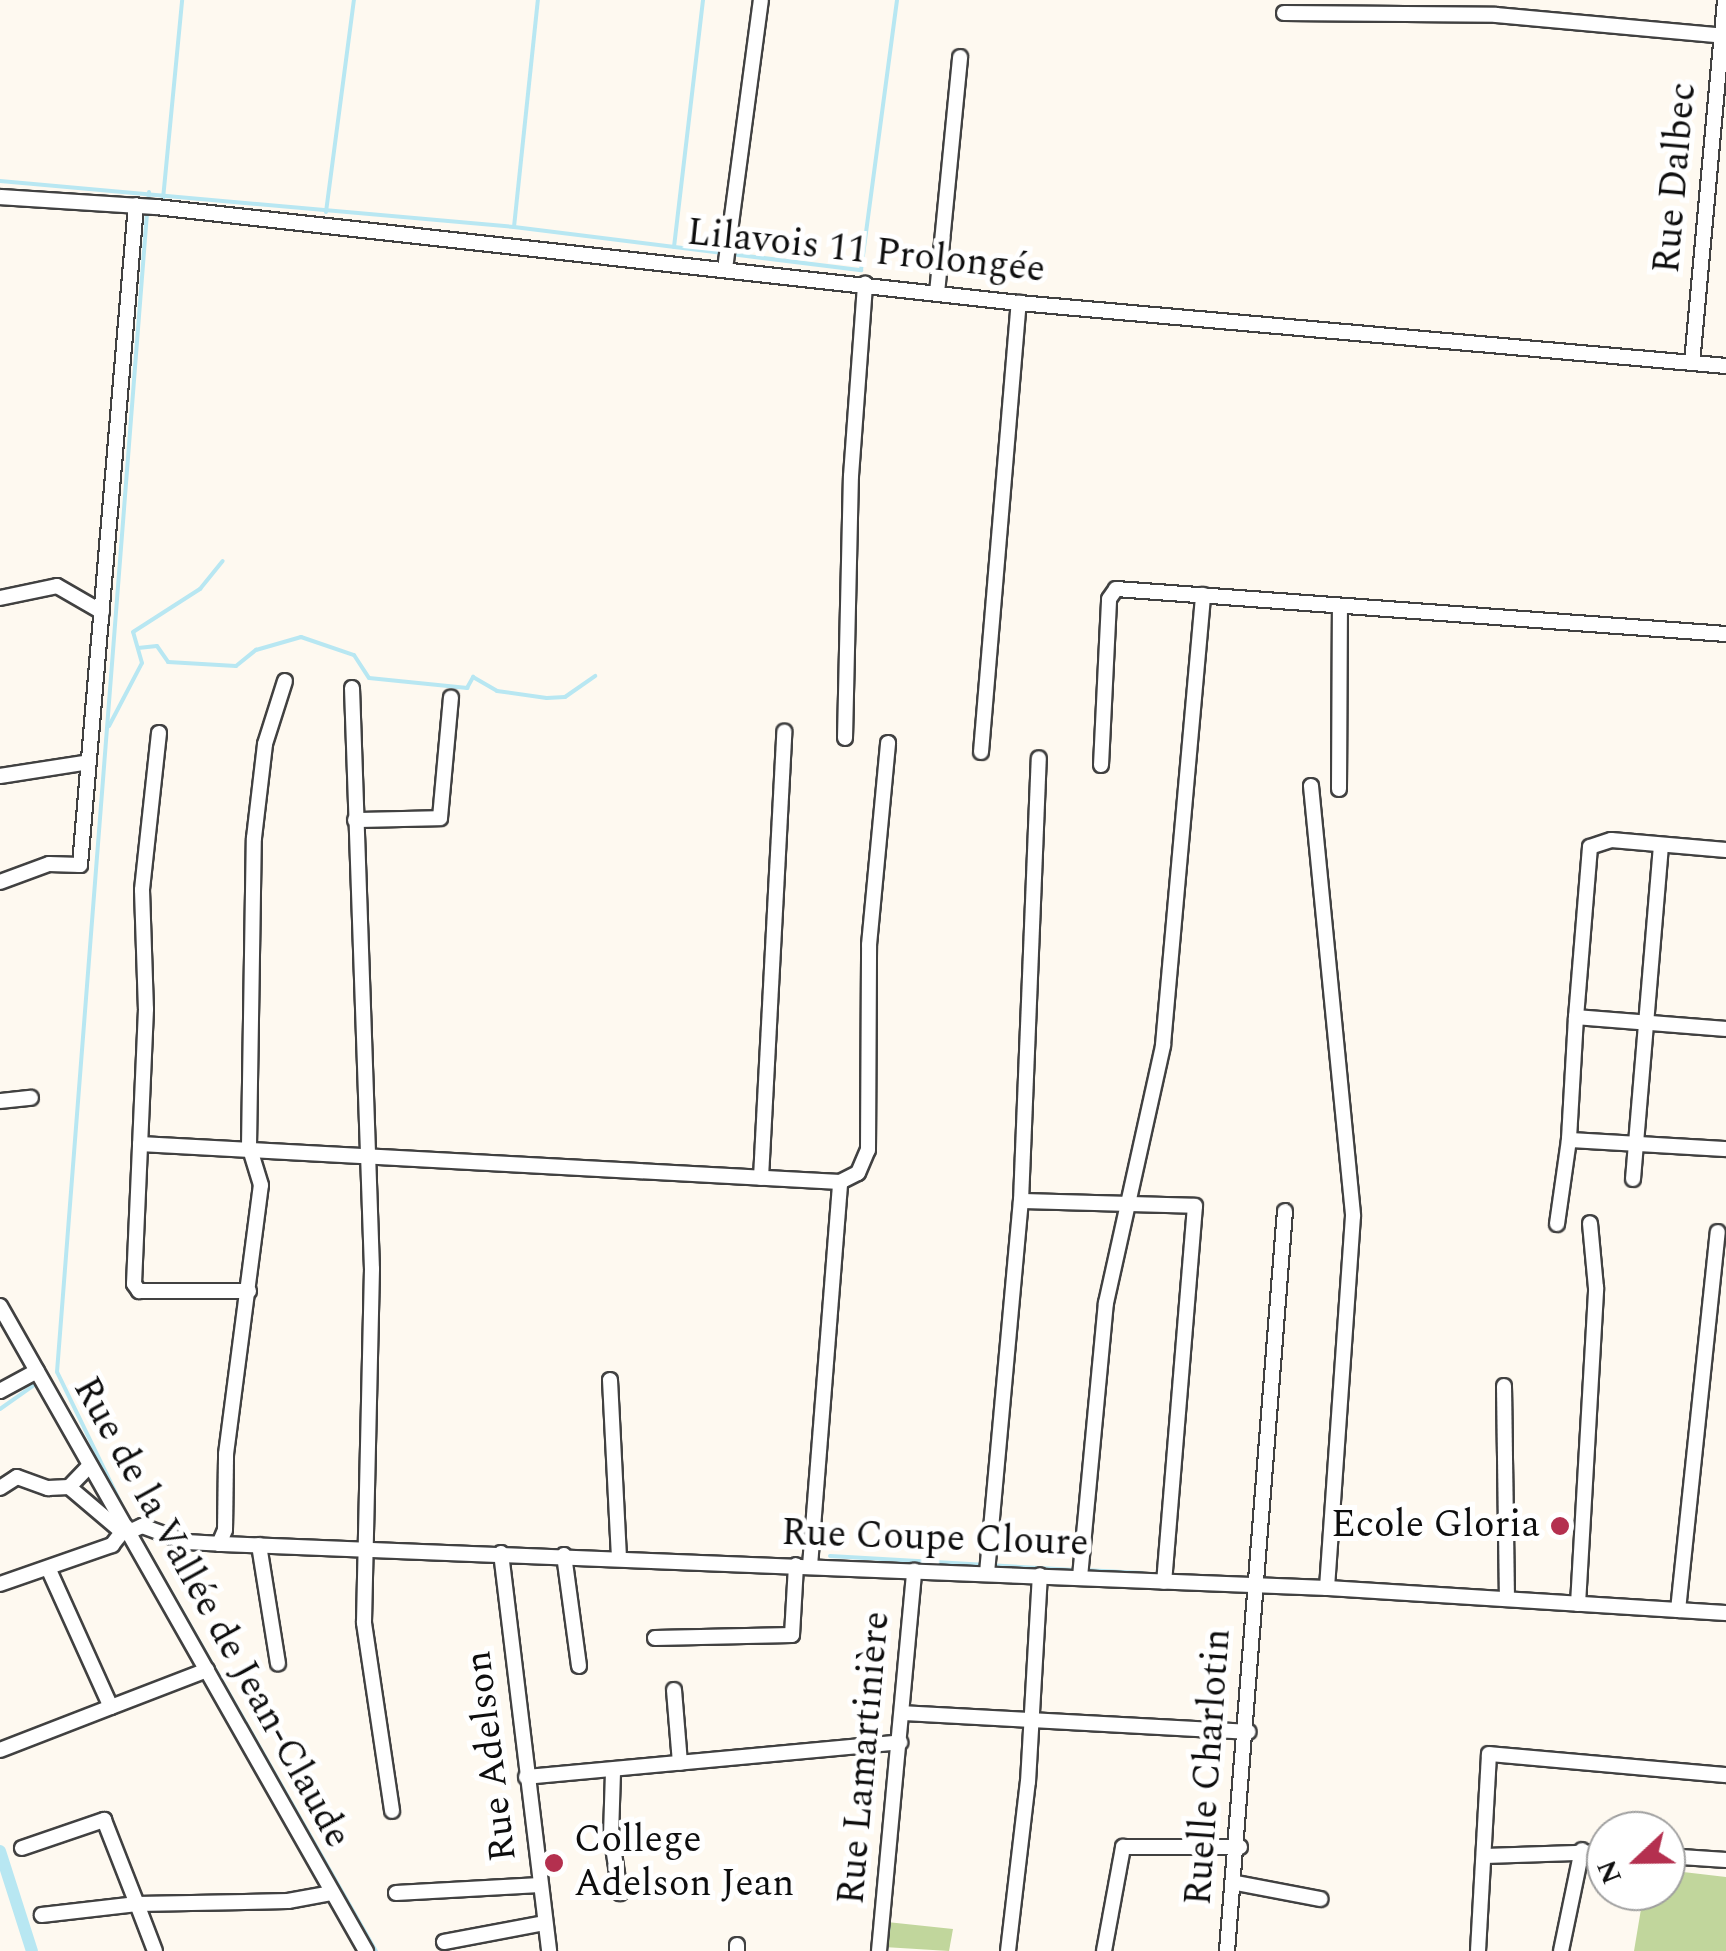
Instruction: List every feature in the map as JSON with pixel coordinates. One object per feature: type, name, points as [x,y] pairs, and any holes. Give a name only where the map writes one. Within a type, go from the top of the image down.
[{"type":"street","points":[[725,268],[761,0]]},
{"type":"street","name":"Rue Dalbec","points":[[1692,363],[1726,0]]},
{"type":"street","points":[[1284,13],[1496,15],[1724,36]]},
{"type":"street","points":[[938,293],[960,57]]},
{"type":"street","name":"Lilavois 11 Prolongée","points":[[0,197],[156,207],[1019,303],[1726,366]]},
{"type":"street","points":[[0,882],[49,864],[80,865],[136,205]]},
{"type":"street","points":[[845,738],[851,476],[865,284]]},
{"type":"street","points":[[981,752],[1019,303]]},
{"type":"street","points":[[0,598],[57,586],[102,612]]},
{"type":"street","points":[[1101,764],[1110,594],[1122,588],[1726,634]]},
{"type":"street","points":[[1080,1577],[1092,1401],[1127,1206],[1163,1045],[1202,595]]},
{"type":"street","points":[[1339,789],[1340,606]]},
{"type":"street","points":[[219,1544],[228,1511],[226,1454],[260,1185],[249,1146],[254,838],[265,744],[285,682]]},
{"type":"street","points":[[352,688],[368,1160],[366,1548],[371,1687],[392,1811]]},
{"type":"street","points":[[354,820],[440,818],[450,698]]},
{"type":"street","points":[[761,1178],[784,732]]},
{"type":"street","points":[[159,734],[140,926],[146,1008],[136,1288],[249,1291]]},
{"type":"street","points":[[140,1144],[249,1146],[368,1160],[840,1182],[858,1173],[868,1150],[869,945],[888,743]]},
{"type":"street","points":[[987,1573],[1021,1201],[1039,758]]},
{"type":"street","points":[[0,776],[89,762]]},
{"type":"street","points":[[1311,786],[1353,1216],[1327,1588]]},
{"type":"street","points":[[1557,1224],[1569,1140],[1590,847],[1611,840],[1726,850]]},
{"type":"street","points":[[1634,1178],[1660,844]]},
{"type":"street","points":[[1576,1017],[1726,1029]]},
{"type":"street","points":[[0,1101],[32,1098]]},
{"type":"street","points":[[1569,1140],[1726,1149]]},
{"type":"street","points":[[656,1638],[792,1635],[803,1565],[840,1182]]},
{"type":"street","points":[[1021,1201],[1195,1206],[1164,1582]]},
{"type":"street","name":"Ruelle Charlotin","points":[[1227,1951],[1240,1847],[1254,1587],[1284,1211]]},
{"type":"street","points":[[1578,1604],[1596,1288],[1590,1223]]},
{"type":"street","points":[[1678,1610],[1723,1232]]},
{"type":"street","name":"Rue de la Vallée de Jean-Claude","points":[[0,1306],[366,1951]]},
{"type":"street","points":[[0,1390],[37,1370]]},
{"type":"street","points":[[610,1380],[619,1558]]},
{"type":"street","points":[[1504,1386],[1507,1599]]},
{"type":"street","points":[[69,1487],[90,1465]]},
{"type":"street","points":[[0,1488],[17,1477],[35,1486],[69,1487],[130,1530],[112,1545],[0,1584]]},
{"type":"street","name":"Rue Coupe Cloure","points":[[130,1530],[186,1542],[219,1544],[1040,1574],[1726,1613]]},
{"type":"street","points":[[259,1545],[278,1663]]},
{"type":"street","name":"Rue Adelson","points":[[500,1553],[549,1951]]},
{"type":"street","points":[[564,1555],[579,1666]]},
{"type":"street","points":[[49,1570],[111,1706]]},
{"type":"street","name":"Rue Lamartinière","points":[[880,1951],[914,1571]]},
{"type":"street","points":[[1008,1951],[1032,1720],[1040,1574]]},
{"type":"street","points":[[0,1750],[207,1670]]},
{"type":"street","points":[[674,1690],[680,1763]]},
{"type":"street","points":[[902,1713],[1248,1732]]},
{"type":"street","points":[[526,1777],[612,1772],[900,1742]]},
{"type":"street","points":[[1478,1951],[1490,1754],[1726,1775]]},
{"type":"street","points":[[612,1772],[610,1834],[620,1892]]},
{"type":"street","points":[[22,1848],[104,1820],[155,1951]]},
{"type":"street","points":[[1104,1951],[1123,1846],[1240,1847]]},
{"type":"street","points":[[1561,1951],[1582,1850]]},
{"type":"street","points":[[1484,1856],[1586,1850]]},
{"type":"street","points":[[1686,1857],[1726,1860]]},
{"type":"street","points":[[1236,1884],[1321,1899]]},
{"type":"street","points":[[396,1893],[540,1885]]},
{"type":"street","points":[[42,1915],[137,1904],[288,1901],[332,1893]]},
{"type":"street","points":[[444,1942],[545,1923]]},
{"type":"green space","points":[[1686,1872],[1726,1877],[1726,1951],[1634,1951],[1641,1911],[1686,1911]]},
{"type":"green space","points":[[887,1922],[953,1929],[949,1951],[884,1947]]},
{"type":"waterway","points":[[163,199],[182,0]]},
{"type":"waterway","points":[[326,212],[354,0]]},
{"type":"waterway","points":[[514,227],[538,0]]},
{"type":"waterway","points":[[674,247],[703,0]]},
{"type":"waterway","points":[[0,181],[514,227],[861,270],[897,0]]},
{"type":"waterway","points":[[148,204],[149,192]]},
{"type":"waterway","points":[[128,1518],[57,1372],[147,213]]},
{"type":"waterway","points":[[109,726],[142,663],[133,632],[200,589],[223,561]]},
{"type":"waterway","points":[[138,648],[157,646],[168,662],[236,666],[256,650],[301,637],[354,655],[369,678],[467,688],[473,677],[497,691],[547,698],[565,697],[595,676]]},
{"type":"waterway","points":[[0,1409],[37,1383]]},
{"type":"waterway","points":[[138,1534],[376,1951]]},
{"type":"waterway","points":[[830,1556],[1075,1570]]},
{"type":"waterway","points":[[1084,1570],[1142,1573]]},
{"type":"waterway","points":[[0,1851],[32,1951]]},
{"type":"waterway","points":[[886,1951],[889,1921]]},
{"type":"place","name":"Ecole Gloria","points":[[1560,1526]]},
{"type":"place","name":"College Adelson Jean","points":[[554,1863]]}]
